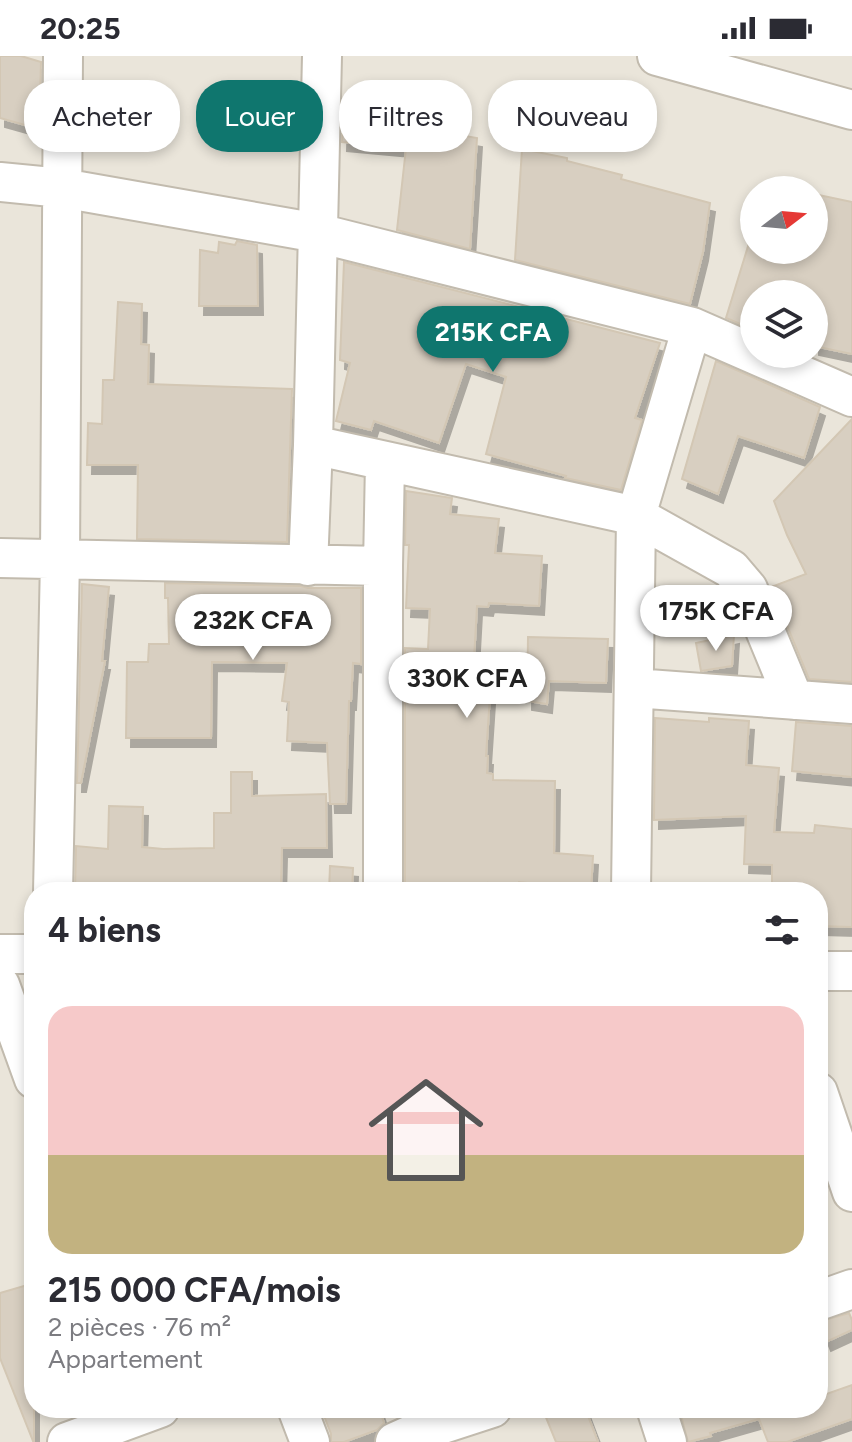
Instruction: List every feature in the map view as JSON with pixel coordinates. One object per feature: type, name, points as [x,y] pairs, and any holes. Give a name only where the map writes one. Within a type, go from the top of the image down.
[{"type":"street","points":[[53,882],[60,560],[63,56]]},
{"type":"street","points":[[308,566],[322,56]]},
{"type":"street","points":[[657,56],[852,110]]},
{"type":"street","points":[[0,182],[62,188],[318,233],[692,327],[852,397]]},
{"type":"street","points":[[631,882],[636,516],[692,327]]},
{"type":"street","points":[[313,445],[636,516],[731,569],[748,589],[794,700]]},
{"type":"street","points":[[383,882],[385,462]]},
{"type":"street","points":[[0,558],[383,566]]},
{"type":"street","points":[[634,688],[852,704]]},
{"type":"street","points":[[0,954],[24,954]]},
{"type":"street","points":[[828,971],[852,971]]},
{"type":"street","points":[[0,985],[24,1051]]},
{"type":"street","points":[[828,1121],[852,1192]]},
{"type":"street","points":[[828,1297],[852,1289]]},
{"type":"street","points":[[69,1442],[132,1418]]},
{"type":"street","points":[[301,1418],[310,1442]]},
{"type":"street","points":[[405,1428],[448,1418]]},
{"type":"street","points":[[659,1418],[667,1442]]},
{"type":"shaded area","points":[[0,56],[852,56],[852,1442],[0,1442]]},
{"type":"building","points":[[0,56],[21,56],[41,62],[40,80],[24,80],[24,125],[0,118]]},
{"type":"building","points":[[472,137],[477,138],[470,249],[397,230],[406,152],[472,152]]},
{"type":"building","points":[[522,152],[567,158],[567,161],[622,175],[621,179],[710,203],[703,252],[690,304],[515,260]]},
{"type":"building","points":[[828,197],[852,202],[852,354],[828,349],[828,280],[740,280],[740,324],[726,318],[743,264],[828,264]]},
{"type":"building","points":[[237,241],[257,245],[258,306],[199,306],[200,250],[218,253],[219,242],[235,245]]},
{"type":"building","points":[[344,262],[660,343],[635,418],[642,420],[621,490],[565,478],[486,454],[506,377],[466,364],[439,443],[374,421],[371,430],[336,421],[350,363],[340,360]]},
{"type":"building","points":[[118,302],[142,304],[141,344],[149,345],[148,384],[292,389],[287,542],[137,539],[138,465],[87,465],[88,423],[102,424],[103,380],[114,380]]},
{"type":"building","points":[[716,361],[820,407],[804,458],[738,436],[718,494],[682,479]]},
{"type":"building","points":[[852,419],[852,682],[809,679],[771,587],[806,574],[774,501]]},
{"type":"building","points":[[406,491],[452,498],[450,514],[499,519],[495,553],[542,556],[539,606],[489,603],[488,607],[477,606],[473,677],[491,680],[487,773],[493,774],[493,780],[555,781],[554,853],[593,856],[591,882],[405,882],[405,648],[428,649],[430,609],[406,608],[409,545],[405,545]]},
{"type":"building","points":[[165,583],[361,588],[361,664],[353,663],[346,804],[330,804],[327,743],[287,741],[289,702],[282,701],[287,663],[212,662],[211,738],[126,738],[127,662],[148,662],[149,644],[169,644]]},
{"type":"building","points":[[82,584],[109,587],[102,661],[105,661],[81,783],[77,783]]},
{"type":"building","points":[[734,635],[732,666],[701,671],[696,643]]},
{"type":"building","points":[[528,637],[608,639],[606,683],[549,681],[547,704],[527,701]]},
{"type":"building","points":[[655,718],[749,721],[746,765],[779,768],[774,832],[814,833],[815,825],[852,829],[852,927],[828,926],[828,882],[772,882],[772,865],[744,864],[746,816],[654,820]]},
{"type":"building","points":[[796,722],[852,726],[852,777],[792,771]]},
{"type":"building","points":[[231,772],[252,772],[252,796],[326,794],[327,848],[282,848],[281,882],[75,882],[76,846],[108,849],[109,806],[143,807],[142,847],[163,849],[214,848],[214,813],[231,813]]},
{"type":"building","points":[[330,866],[353,868],[352,882],[329,882]]},
{"type":"building","points":[[24,1286],[24,1418],[34,1418],[34,1441],[33,1441],[0,1358],[0,1293]]},
{"type":"building","points":[[849,1313],[852,1330],[828,1341],[828,1319]]},
{"type":"building","points":[[852,1385],[852,1419],[787,1442],[768,1442],[759,1419],[688,1442],[682,1418],[828,1418],[828,1393]]},
{"type":"building","points":[[325,1418],[382,1418],[384,1423],[377,1430],[344,1442],[331,1442]]},
{"type":"building","points":[[546,1418],[589,1418],[598,1442],[556,1442]]}]
